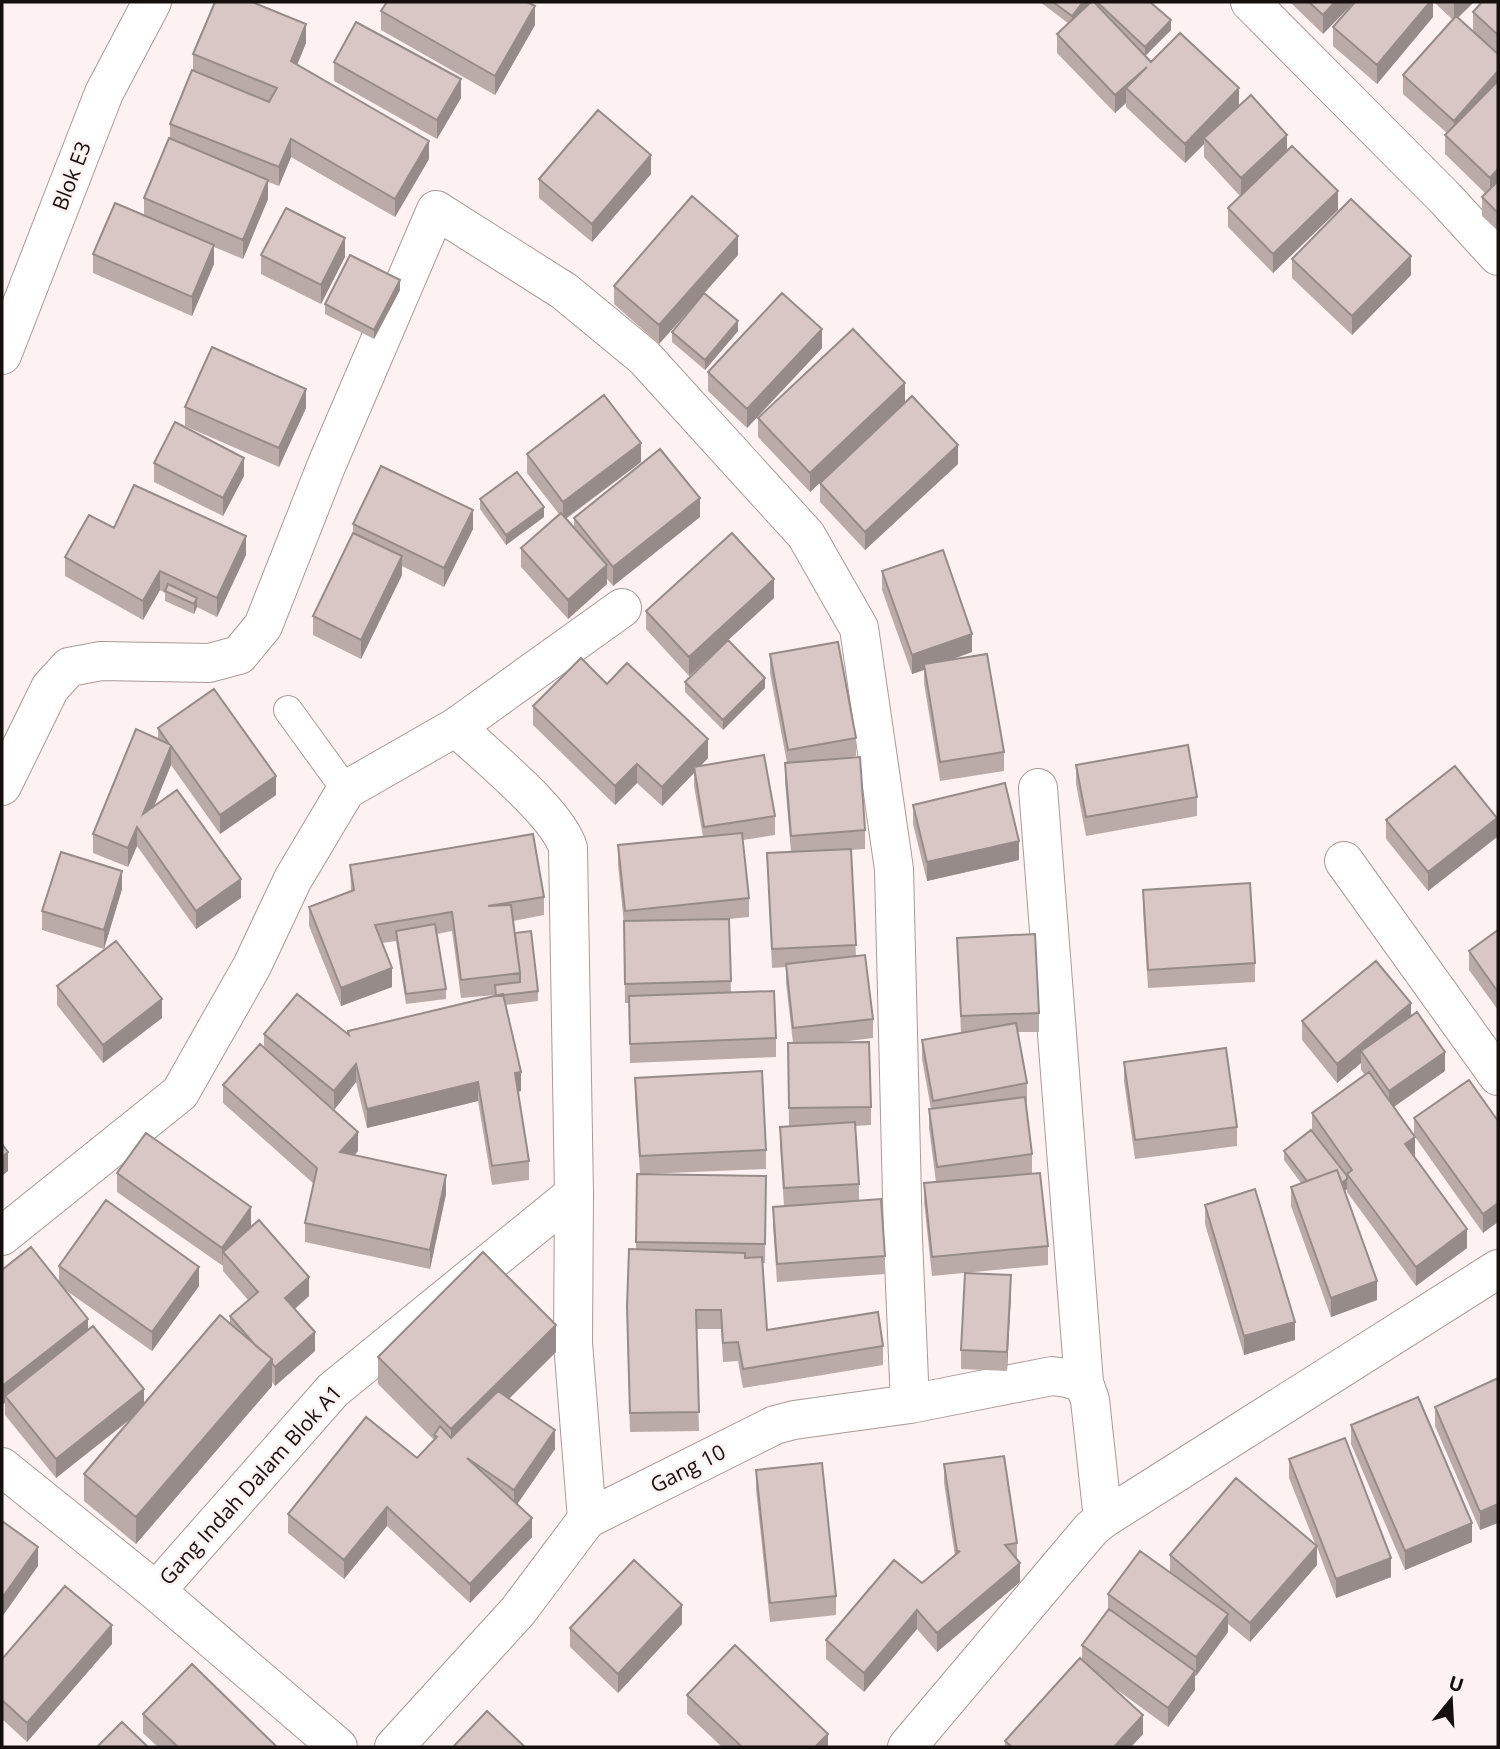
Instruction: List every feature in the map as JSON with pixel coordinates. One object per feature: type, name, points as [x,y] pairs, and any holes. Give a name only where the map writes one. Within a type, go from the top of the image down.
[{"type":"street","name":"Blok E3","points":[[2,355],[104,93],[152,2]]},
{"type":"street","points":[[1250,2],[1445,198],[1498,256]]},
{"type":"street","points":[[2,786],[50,688],[69,667],[102,661],[209,663],[239,655],[251,643],[263,626],[327,464],[436,210],[564,291],[644,357],[806,535],[859,628],[894,869],[910,1404]]},
{"type":"street","points":[[2,1236],[180,1093],[252,966],[293,879],[346,790],[456,727],[622,608]]},
{"type":"street","points":[[456,727],[531,799],[559,830],[568,848],[574,1194],[573,1343],[587,1519]]},
{"type":"street","points":[[1038,788],[1084,1383],[1090,1400],[1103,1519]]},
{"type":"street","points":[[1344,861],[1498,1076]]},
{"type":"street","name":"Gang Indah Dalam Blok A1","points":[[156,1591],[333,1390],[574,1194]]},
{"type":"street","points":[[907,1747],[1091,1529],[1103,1519],[1498,1269]]},
{"type":"street","name":"Gang 10","points":[[394,1747],[518,1611],[587,1519],[775,1424],[910,1404],[1052,1376],[1084,1383]]},
{"type":"street","points":[[2,1468],[156,1591],[338,1747]]},
{"type":"lane","points":[[288,710],[346,790]]},
{"type":"building","points":[[215,2],[252,2],[306,24],[291,61],[429,141],[395,199],[291,139],[279,167],[170,124],[192,70],[269,102],[277,88],[193,54]]},
{"type":"building","points":[[387,2],[527,2],[535,6],[495,76],[381,11]]},
{"type":"building","points":[[1053,2],[1083,2],[1072,16]]},
{"type":"building","points":[[1094,2],[1151,62],[1180,33],[1239,88],[1185,144],[1126,88],[1147,67],[1115,95],[1057,34]]},
{"type":"building","points":[[1097,2],[1150,2],[1171,20],[1145,47]]},
{"type":"building","points":[[1309,2],[1335,2],[1323,15]]},
{"type":"building","points":[[1355,2],[1430,2],[1377,65],[1333,27]]},
{"type":"building","points":[[1482,2],[1498,2],[1498,35],[1473,12]]},
{"type":"building","points":[[1456,16],[1498,54],[1498,71],[1454,121],[1403,75]]},
{"type":"building","points":[[356,22],[461,79],[437,120],[334,62]]},
{"type":"building","points":[[1498,81],[1498,169],[1490,178],[1445,135]]},
{"type":"building","points":[[1251,95],[1287,135],[1241,178],[1204,138]]},
{"type":"building","points":[[598,110],[651,155],[592,224],[539,179]]},
{"type":"building","points":[[169,138],[268,180],[243,240],[144,198]]},
{"type":"building","points":[[1292,146],[1338,191],[1273,254],[1228,208]]},
{"type":"building","points":[[1498,181],[1498,213],[1482,197]]},
{"type":"building","points":[[692,196],[738,236],[659,325],[614,286]]},
{"type":"building","points":[[1351,199],[1411,256],[1352,316],[1292,259]]},
{"type":"building","points":[[115,203],[214,245],[192,297],[93,254]]},
{"type":"building","points":[[286,208],[345,238],[321,285],[261,255]]},
{"type":"building","points":[[350,255],[400,280],[374,330],[325,304]]},
{"type":"building","points":[[704,293],[738,321],[705,360],[672,332]]},
{"type":"building","points":[[782,293],[822,329],[747,409],[708,372]]},
{"type":"building","points":[[853,329],[905,383],[810,473],[758,418]]},
{"type":"building","points":[[212,347],[306,389],[279,448],[185,407]]},
{"type":"building","points":[[604,395],[641,443],[563,502],[527,454]]},
{"type":"building","points":[[912,396],[958,445],[865,532],[820,483]]},
{"type":"building","points":[[175,422],[244,458],[223,498],[154,463]]},
{"type":"building","points":[[660,449],[700,498],[613,567],[574,518]]},
{"type":"building","points":[[381,466],[473,510],[444,568],[353,524]]},
{"type":"building","points":[[517,472],[544,507],[506,535],[480,499]]},
{"type":"building","points":[[134,485],[246,536],[217,598],[160,571],[143,601],[65,557],[89,515],[114,528]]},
{"type":"building","points":[[561,513],[607,565],[568,600],[521,548]]},
{"type":"building","points":[[353,533],[402,556],[361,640],[313,616]]},
{"type":"building","points":[[732,533],[774,579],[689,657],[646,611]]},
{"type":"building","points":[[943,550],[972,634],[912,655],[882,571]]},
{"type":"building","points":[[168,584],[197,598],[194,604],[165,591]]},
{"type":"building","points":[[728,640],[765,678],[723,720],[685,682]]},
{"type":"building","points":[[838,642],[856,738],[788,750],[770,654]]},
{"type":"building","points":[[987,654],[1004,752],[940,762],[924,664]]},
{"type":"building","points":[[581,658],[607,684],[627,663],[708,739],[662,787],[637,764],[615,786],[533,706]]},
{"type":"building","points":[[214,689],[276,776],[220,815],[171,746],[143,814],[177,790],[241,879],[196,911],[137,827],[128,848],[93,834],[136,729],[169,744],[158,728]]},
{"type":"building","points":[[1188,745],[1197,797],[1086,817],[1076,765]]},
{"type":"building","points":[[764,755],[775,816],[704,827],[694,767]]},
{"type":"building","points":[[860,757],[865,830],[791,836],[785,763]]},
{"type":"building","points":[[1455,766],[1497,818],[1428,872],[1386,820]]},
{"type":"building","points":[[1005,783],[1019,841],[927,862],[913,805]]},
{"type":"building","points":[[742,833],[749,898],[625,911],[618,845]]},
{"type":"building","points":[[533,834],[544,897],[488,906],[511,905],[520,973],[461,980],[452,912],[375,925],[392,968],[341,988],[309,907],[354,890],[350,865]]},
{"type":"building","points":[[851,849],[856,945],[772,949],[767,853]]},
{"type":"building","points":[[61,852],[122,871],[104,930],[42,911]]},
{"type":"building","points":[[1250,883],[1255,963],[1148,970],[1143,890]]},
{"type":"building","points":[[729,919],[731,981],[625,984],[624,921]]},
{"type":"building","points":[[435,924],[446,989],[406,994],[396,931]]},
{"type":"building","points":[[1498,930],[1498,992],[1469,951]]},
{"type":"building","points":[[531,931],[538,991],[496,996],[495,985],[520,982],[515,933]]},
{"type":"building","points":[[1035,934],[1039,1013],[961,1016],[957,938]]},
{"type":"building","points":[[116,941],[162,999],[103,1045],[57,986]]},
{"type":"building","points":[[865,955],[873,1019],[793,1028],[786,964]]},
{"type":"building","points":[[1376,961],[1411,1003],[1337,1064],[1302,1021]]},
{"type":"building","points":[[774,991],[776,1038],[630,1044],[629,996]]},
{"type":"building","points":[[297,994],[349,1035],[348,1031],[503,994],[521,1072],[515,1073],[529,1161],[492,1166],[478,1082],[367,1109],[356,1064],[334,1091],[264,1034]]},
{"type":"building","points":[[1417,1012],[1445,1052],[1389,1091],[1361,1051]]},
{"type":"building","points":[[1016,1023],[1027,1083],[933,1101],[922,1040]]},
{"type":"building","points":[[869,1042],[871,1107],[789,1108],[788,1043]]},
{"type":"building","points":[[260,1044],[358,1132],[340,1152],[446,1175],[430,1250],[305,1223],[317,1168],[223,1085]]},
{"type":"building","points":[[1226,1048],[1237,1127],[1135,1140],[1124,1062]]},
{"type":"building","points":[[762,1071],[766,1150],[640,1156],[635,1078]]},
{"type":"building","points":[[1369,1072],[1415,1137],[1405,1144],[1467,1229],[1416,1267],[1347,1174],[1352,1170],[1312,1113]]},
{"type":"building","points":[[1469,1080],[1498,1121],[1498,1203],[1483,1214],[1414,1118]]},
{"type":"building","points":[[1025,1097],[1032,1154],[937,1167],[929,1109]]},
{"type":"building","points":[[855,1122],[859,1184],[784,1188],[780,1127]]},
{"type":"building","points":[[1311,1130],[1347,1176],[1342,1183],[1337,1170],[1307,1181],[1284,1151]]},
{"type":"building","points":[[146,1133],[251,1207],[222,1248],[117,1173]]},
{"type":"building","points":[[2,1144],[8,1152],[2,1157]]},
{"type":"building","points":[[1337,1170],[1377,1281],[1331,1298],[1291,1187]]},
{"type":"building","points":[[1040,1173],[1048,1246],[932,1257],[924,1183]]},
{"type":"building","points":[[637,1174],[766,1176],[765,1244],[636,1242]]},
{"type":"building","points":[[1255,1189],[1295,1322],[1244,1336],[1205,1205]]},
{"type":"building","points":[[881,1199],[885,1256],[777,1264],[773,1207]]},
{"type":"building","points":[[106,1200],[199,1267],[152,1332],[59,1266]]},
{"type":"building","points":[[259,1220],[309,1277],[285,1298],[315,1332],[275,1367],[272,1359],[256,1346],[230,1316],[258,1292],[223,1252]]},
{"type":"building","points":[[31,1247],[88,1319],[2,1386],[2,1270]]},
{"type":"building","points":[[629,1249],[745,1253],[745,1258],[762,1257],[767,1330],[878,1312],[883,1346],[743,1369],[738,1342],[723,1343],[721,1310],[696,1310],[699,1412],[630,1413],[627,1307]]},
{"type":"building","points":[[483,1252],[556,1325],[451,1429],[378,1357]]},
{"type":"building","points":[[965,1273],[1011,1275],[1007,1352],[961,1350]]},
{"type":"building","points":[[220,1315],[272,1359],[136,1517],[84,1474]]},
{"type":"building","points":[[93,1326],[144,1389],[56,1459],[5,1396]]},
{"type":"building","points":[[1498,1378],[1498,1504],[1480,1512],[1435,1407]]},
{"type":"building","points":[[498,1391],[555,1430],[514,1490],[467,1458],[532,1518],[470,1584],[387,1507],[344,1560],[288,1514],[366,1417],[417,1458],[437,1437],[434,1435],[440,1426],[451,1438]]},
{"type":"building","points":[[1418,1397],[1472,1523],[1405,1551],[1351,1425]]},
{"type":"building","points":[[1345,1438],[1391,1558],[1336,1579],[1289,1459]]},
{"type":"building","points":[[1004,1456],[1017,1543],[1005,1545],[1020,1563],[937,1633],[917,1610],[864,1673],[826,1640],[894,1560],[922,1583],[960,1551],[957,1552],[944,1464]]},
{"type":"building","points":[[822,1463],[836,1596],[770,1603],[756,1470]]},
{"type":"building","points":[[1236,1478],[1317,1546],[1250,1623],[1170,1555]]},
{"type":"building","points":[[2,1521],[38,1547],[2,1598]]},
{"type":"building","points":[[1140,1551],[1228,1614],[1196,1657],[1108,1594]]},
{"type":"building","points":[[634,1560],[682,1605],[618,1674],[570,1628]]},
{"type":"building","points":[[65,1586],[112,1625],[27,1723],[2,1700],[2,1659]]},
{"type":"building","points":[[1109,1609],[1195,1671],[1168,1708],[1082,1645]]},
{"type":"building","points":[[735,1645],[828,1734],[815,1747],[742,1747],[687,1695]]},
{"type":"building","points":[[1080,1658],[1143,1715],[1114,1747],[1012,1747],[1005,1741]]},
{"type":"building","points":[[192,1664],[277,1747],[178,1747],[143,1714]]},
{"type":"building","points":[[487,1711],[525,1747],[453,1747]]},
{"type":"building","points":[[122,1722],[148,1747],[97,1747]]}]
